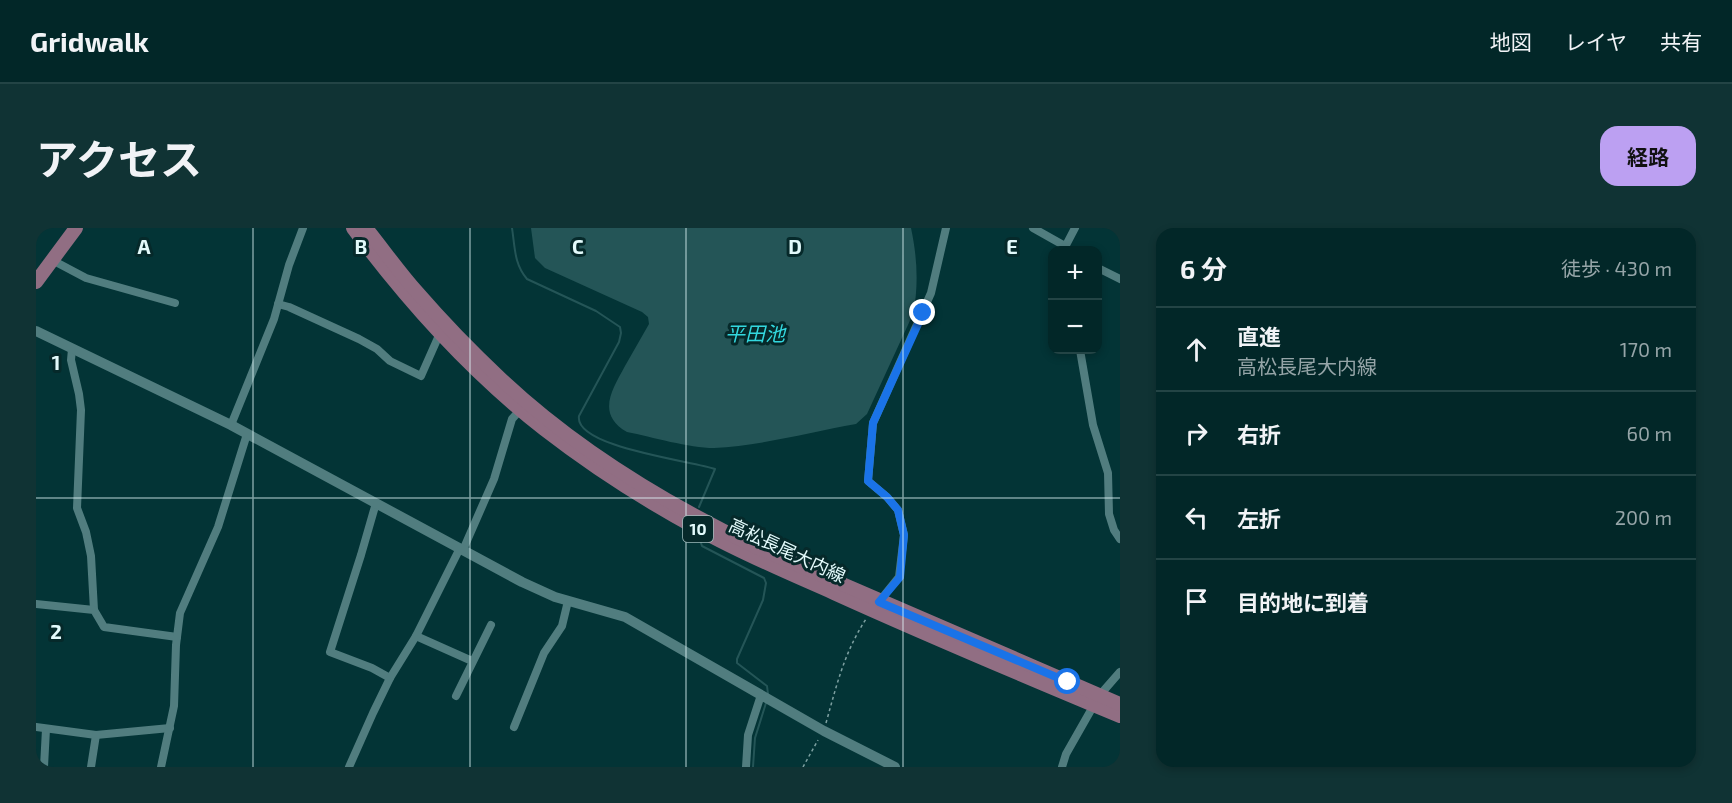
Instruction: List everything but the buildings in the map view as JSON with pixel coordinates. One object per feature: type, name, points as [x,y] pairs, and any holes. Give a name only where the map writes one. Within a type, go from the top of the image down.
[{"type":"main road","name":"高松長尾大内線","points":[[353,228],[407,298],[494,386],[544,429],[596,467],[655,505],[748,554],[1097,700],[1120,716]]},
{"type":"main road","name":"高松長尾大内線","points":[[366,228],[416,291],[459,337],[501,379],[549,421],[602,458],[705,522],[875,607]]},
{"type":"main road","points":[[36,282],[72,229]]},
{"type":"main road","name":"高松長尾大内線","points":[[1097,700],[1120,704]]},
{"type":"street","points":[[231,425],[259,357],[303,228]]},
{"type":"street","points":[[875,607],[900,577],[904,535],[898,510],[868,481],[871,429],[931,293],[946,228]]},
{"type":"street","points":[[1033,228],[1061,246]]},
{"type":"street","points":[[1065,246],[1075,228]]},
{"type":"street","points":[[52,260],[86,279],[175,303]]},
{"type":"street","points":[[1102,270],[1120,279]]},
{"type":"street","points":[[278,304],[359,339],[377,349],[390,361],[421,376],[440,333]]},
{"type":"street","points":[[36,332],[231,425],[522,582],[568,601],[625,617],[824,731],[895,767]]},
{"type":"street","points":[[72,349],[71,360],[80,394],[81,410],[76,508],[86,532],[91,556],[94,610],[104,627],[177,638]]},
{"type":"street","points":[[1081,354],[1093,425],[1108,473],[1109,514],[1114,530],[1120,539]]},
{"type":"street","points":[[349,767],[390,678],[416,636],[461,549],[494,479],[512,419],[521,410]]},
{"type":"street","points":[[161,767],[174,706],[180,613],[218,528],[247,434]]},
{"type":"street","points":[[376,503],[330,652],[372,668],[390,678]]},
{"type":"street","points":[[514,727],[544,653],[562,626],[568,601]]},
{"type":"street","points":[[36,604],[94,610]]},
{"type":"street","points":[[456,696],[491,625]]},
{"type":"street","points":[[416,636],[472,661]]},
{"type":"street","points":[[1062,767],[1066,754],[1097,700],[1120,672]]},
{"type":"street","points":[[746,767],[748,735],[761,695]]},
{"type":"street","points":[[36,728],[96,735],[170,728]]},
{"type":"street","points":[[44,767],[46,729]]},
{"type":"street","points":[[91,767],[96,735]]},
{"type":"path","points":[[803,767],[824,731],[852,640],[875,607]]},
{"type":"water","name":"平田池","points":[[531,228],[911,228],[917,271],[913,314],[867,414],[856,424],[731,447],[704,448],[670,442],[627,432],[617,425],[609,410],[612,393],[649,324],[648,317],[642,312],[545,268],[535,258]]},
{"type":"waterway","points":[[512,228],[517,261],[527,279],[596,311],[620,327],[619,342],[579,416],[582,427],[595,436],[636,451],[715,469],[699,507]]},
{"type":"waterway","points":[[701,543],[702,546],[764,578],[766,583],[763,600],[737,663],[767,686],[768,694]]},
{"type":"waterway","points":[[753,767],[755,738],[766,703]]},
{"type":"route","points":[[923,313],[871,429],[868,481],[898,510],[904,535],[900,577],[879,602],[1068,682]]}]
